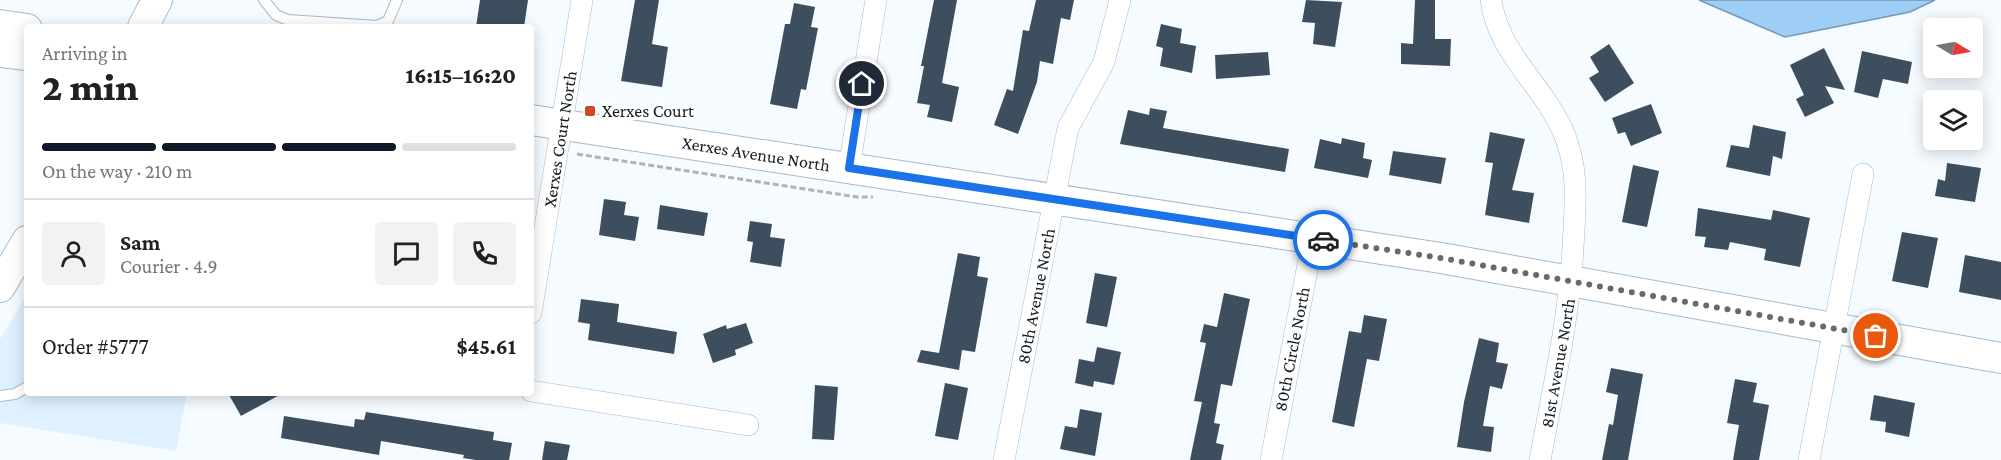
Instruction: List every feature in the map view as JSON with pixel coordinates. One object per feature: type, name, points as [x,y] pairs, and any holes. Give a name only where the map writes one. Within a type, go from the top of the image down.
[{"type":"street","points":[[145,24],[157,0]]},
{"type":"street","name":"Xerxes Court North","points":[[534,295],[582,0]]},
{"type":"street","points":[[849,168],[876,0]]},
{"type":"street","name":"80th Avenue North","points":[[1004,460],[1068,128],[1104,62],[1120,0]]},
{"type":"street","name":"81st Avenue North","points":[[1491,0],[1493,16],[1502,40],[1545,99],[1562,130],[1574,162],[1577,195],[1572,281],[1540,460]]},
{"type":"street","points":[[0,25],[24,29]]},
{"type":"street","points":[[0,52],[24,55]]},
{"type":"street","name":"Xerxes Avenue North","points":[[534,120],[1313,238],[1572,281],[2001,358]]},
{"type":"street","points":[[1809,460],[1863,174]]},
{"type":"street","name":"80th Circle North","points":[[1270,460],[1313,238]]},
{"type":"street","points":[[0,287],[24,246]]},
{"type":"street","points":[[534,392],[748,425]]},
{"type":"lane","points":[[264,0],[276,15],[288,20],[347,24]]},
{"type":"lane","points":[[388,24],[397,0]]},
{"type":"lane","points":[[0,396],[15,394],[24,389]]},
{"type":"shaded area","points":[[24,300],[24,396],[186,396],[176,451],[0,423],[0,339]]},
{"type":"water","points":[[1699,0],[1935,0],[1910,12],[1785,37]]},
{"type":"building","points":[[480,0],[528,0],[524,24],[476,24]]},
{"type":"building","points":[[635,0],[659,0],[652,44],[668,47],[662,87],[621,81]]},
{"type":"building","points":[[934,0],[957,0],[942,83],[959,87],[952,122],[927,117],[930,105],[917,103],[924,66],[921,66]]},
{"type":"building","points":[[1036,0],[1074,0],[1070,20],[1061,18],[1053,64],[1040,61],[1037,82],[1018,134],[994,125],[1007,89],[1013,91],[1023,30],[1029,31]]},
{"type":"building","points":[[1306,0],[1342,2],[1335,47],[1313,44],[1315,23],[1302,22]]},
{"type":"building","points":[[1415,0],[1435,0],[1435,39],[1451,39],[1450,66],[1401,64],[1401,43],[1413,44]]},
{"type":"building","points":[[794,3],[815,7],[811,27],[818,28],[806,90],[801,89],[797,109],[770,104],[785,24],[790,24]]},
{"type":"building","points":[[1161,24],[1182,29],[1180,43],[1196,46],[1192,73],[1160,66],[1163,48],[1156,46]]},
{"type":"building","points":[[1609,44],[1634,83],[1605,102],[1589,78],[1599,72],[1590,57]]},
{"type":"building","points":[[1824,48],[1845,90],[1825,86],[1834,103],[1805,117],[1796,99],[1804,95],[1790,65]]},
{"type":"building","points":[[1862,51],[1912,62],[1908,84],[1883,79],[1878,98],[1854,92]]},
{"type":"building","points":[[1268,52],[1270,75],[1216,79],[1215,55]]},
{"type":"building","points":[[1651,104],[1662,133],[1631,146],[1625,132],[1618,134],[1612,118]]},
{"type":"building","points":[[1150,108],[1167,111],[1163,128],[1289,149],[1285,172],[1120,144],[1128,110],[1149,115]]},
{"type":"building","points":[[1753,125],[1786,132],[1782,159],[1773,156],[1770,176],[1726,167],[1731,145],[1749,148]]},
{"type":"building","points":[[1490,132],[1525,139],[1512,190],[1534,193],[1529,223],[1485,215],[1493,163],[1485,162]]},
{"type":"building","points":[[1342,138],[1365,143],[1363,158],[1372,160],[1368,178],[1314,168],[1320,139],[1341,144]]},
{"type":"building","points":[[1393,151],[1446,158],[1441,184],[1389,175]]},
{"type":"building","points":[[1947,163],[1981,168],[1975,202],[1935,196],[1938,179],[1945,181]]},
{"type":"building","points":[[1633,165],[1659,171],[1647,227],[1622,222]]},
{"type":"building","points":[[604,199],[626,202],[624,215],[639,217],[635,241],[599,235]]},
{"type":"building","points":[[660,205],[708,213],[704,236],[657,229]]},
{"type":"building","points":[[1698,208],[1771,220],[1773,210],[1810,218],[1800,267],[1764,260],[1766,249],[1730,242],[1728,250],[1704,247],[1706,237],[1695,236]]},
{"type":"building","points":[[750,221],[772,224],[770,237],[785,239],[781,267],[750,262],[753,242],[747,241]]},
{"type":"building","points":[[1902,232],[1938,238],[1928,288],[1892,281]]},
{"type":"building","points":[[958,253],[980,257],[977,276],[988,278],[975,352],[962,350],[959,370],[917,362],[921,350],[939,353]]},
{"type":"building","points":[[1965,255],[2001,262],[2001,300],[1959,292]]},
{"type":"building","points":[[1095,273],[1117,277],[1107,327],[1086,323]]},
{"type":"building","points":[[1224,293],[1250,299],[1232,386],[1221,384],[1214,423],[1220,424],[1216,443],[1224,445],[1221,460],[1190,460],[1202,402],[1194,401],[1206,343],[1200,342],[1204,324],[1217,327]]},
{"type":"building","points":[[581,299],[619,304],[617,322],[677,332],[674,354],[588,340],[590,324],[578,322]]},
{"type":"building","points":[[1364,315],[1387,319],[1379,361],[1367,359],[1354,427],[1332,422],[1349,331],[1361,333]]},
{"type":"building","points":[[746,323],[753,343],[735,350],[736,355],[713,363],[703,334],[726,325],[727,329]]},
{"type":"building","points":[[1479,338],[1499,343],[1496,362],[1508,364],[1502,389],[1490,386],[1483,426],[1494,427],[1491,452],[1457,447],[1464,402]]},
{"type":"building","points":[[1097,347],[1121,352],[1114,385],[1094,381],[1093,387],[1075,383],[1079,359],[1094,362]]},
{"type":"building","points":[[1611,368],[1643,374],[1628,460],[1602,460],[1609,424],[1613,425],[1618,395],[1606,392]]},
{"type":"building","points":[[1735,379],[1757,383],[1753,402],[1769,405],[1759,460],[1733,460],[1739,425],[1727,423]]},
{"type":"building","points":[[945,383],[968,388],[958,440],[935,436]]},
{"type":"building","points":[[815,385],[838,387],[834,440],[812,439]]},
{"type":"building","points":[[1874,395],[1915,403],[1909,437],[1885,432],[1886,422],[1870,420]]},
{"type":"building","points":[[230,396],[278,396],[241,416]]},
{"type":"building","points":[[1080,409],[1102,413],[1095,456],[1060,449],[1065,426],[1077,428]]},
{"type":"building","points":[[366,412],[494,432],[493,440],[512,443],[509,460],[476,460],[463,458],[464,455],[381,441],[379,455],[281,438],[284,416],[354,427],[355,419],[364,420]]},
{"type":"building","points":[[545,441],[570,445],[567,460],[542,460]]},
{"type":"way so far","points":[[1323,240],[1441,258],[1876,336]]},
{"type":"place","name":"Xerxes Court","points":[[590,111]]},
{"type":"route","points":[[862,84],[849,168],[1323,240]]}]
